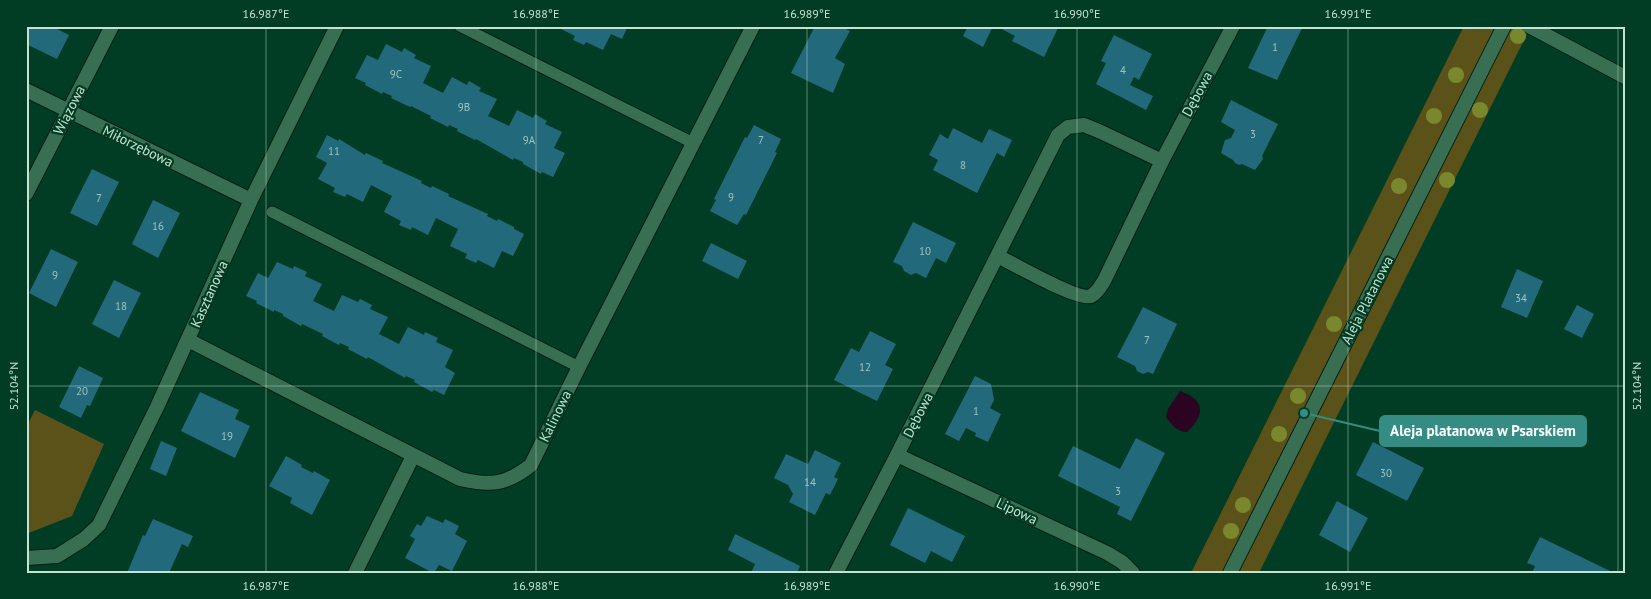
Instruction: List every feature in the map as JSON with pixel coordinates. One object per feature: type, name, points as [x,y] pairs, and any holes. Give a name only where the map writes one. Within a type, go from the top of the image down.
[{"type":"street","name":"Wiązowa","points":[[26,194],[112,26]]},
{"type":"street","name":"Kasztanowa","points":[[26,558],[57,556],[84,539],[99,525],[188,340],[251,200],[337,26]]},
{"type":"street","name":"Kalinowa","points":[[188,340],[460,480],[480,484],[500,482],[517,476],[531,465],[753,26]]},
{"type":"street","name":"Dębowa","points":[[998,256],[1069,292],[1085,297],[1096,293],[1104,281],[1162,161],[1233,26]]},
{"type":"street","name":"Aleja Platanowa","points":[[1230,573],[1504,26]]},
{"type":"street","points":[[1529,26],[1625,77]]},
{"type":"street","name":"Miłorzębowa","points":[[26,90],[251,200]]},
{"type":"street","name":"Dębowa","points":[[836,573],[1058,135],[1068,127],[1084,125],[1162,161]]},
{"type":"street","name":"Lipowa","points":[[897,455],[1107,553],[1122,562],[1133,573]]},
{"type":"street","points":[[355,573],[413,456]]},
{"type":"lane","points":[[460,26],[693,143]]},
{"type":"lane","points":[[272,212],[579,367]]},
{"type":"shaded area","points":[[1464,26],[1531,26],[1259,573],[1191,573]]},
{"type":"shaded area","points":[[1180,391],[1194,399],[1200,408],[1197,419],[1187,432],[1177,429],[1166,417],[1168,409]]},
{"type":"shaded area","points":[[35,410],[104,444],[72,516],[26,534],[26,428]]},
{"type":"building","points":[[26,26],[51,26],[69,35],[57,59],[26,44]]},
{"type":"building","points":[[555,26],[628,26],[622,39],[611,34],[603,50],[586,42],[584,45],[573,40],[575,36]]},
{"type":"building","points":[[815,26],[840,26],[850,31],[835,58],[845,64],[833,93],[791,73]]},
{"type":"building","points":[[968,26],[993,26],[983,47],[963,36]]},
{"type":"building","points":[[996,26],[1059,26],[1044,57],[1012,41],[1015,36]]},
{"type":"building","points":[[1268,26],[1303,26],[1277,80],[1248,68]]},
{"type":"building","points":[[1114,35],[1152,54],[1139,80],[1134,77],[1130,85],[1153,96],[1146,110],[1096,84],[1106,63],[1101,61]]},
{"type":"building","points":[[386,44],[402,52],[404,48],[416,55],[414,58],[431,66],[423,83],[443,93],[452,77],[467,85],[469,81],[481,88],[479,91],[497,99],[488,116],[509,126],[517,110],[533,118],[535,114],[547,121],[545,124],[562,132],[554,148],[565,153],[553,177],[542,172],[541,174],[514,158],[513,160],[476,139],[457,131],[458,129],[449,125],[448,127],[430,118],[431,116],[391,98],[392,96],[383,92],[382,94],[355,78],[367,55],[378,60]]},
{"type":"building","points":[[1231,100],[1278,124],[1262,156],[1263,159],[1255,170],[1235,163],[1221,153],[1225,140],[1231,138],[1235,130],[1221,122]]},
{"type":"building","points":[[754,125],[781,139],[775,152],[777,153],[746,215],[744,214],[737,225],[710,211],[716,200],[714,199],[745,137],[747,138]]},
{"type":"building","points":[[953,128],[982,143],[989,129],[1012,140],[1004,157],[997,153],[977,193],[933,170],[938,160],[929,155],[940,134],[948,139]]},
{"type":"building","points":[[327,135],[338,141],[339,139],[365,155],[366,153],[383,161],[382,163],[422,181],[421,183],[431,188],[432,186],[449,194],[448,196],[488,214],[487,216],[497,221],[498,219],[514,227],[514,229],[524,234],[513,256],[502,251],[494,268],[478,260],[476,263],[465,258],[467,254],[450,246],[458,229],[436,218],[428,235],[412,227],[411,230],[399,225],[401,221],[384,212],[392,196],[371,185],[363,202],[347,194],[345,197],[333,192],[335,188],[318,179],[327,163],[316,157]]},
{"type":"building","points":[[92,169],[119,182],[97,226],[70,213]]},
{"type":"building","points":[[153,200],[180,213],[158,258],[132,244]]},
{"type":"building","points":[[913,222],[956,243],[946,263],[936,258],[926,278],[916,273],[911,275],[904,271],[902,266],[893,262]]},
{"type":"building","points":[[711,243],[747,261],[738,279],[702,261]]},
{"type":"building","points":[[51,249],[78,262],[56,307],[29,293]]},
{"type":"building","points":[[277,262],[293,269],[294,266],[307,272],[305,276],[322,284],[313,301],[334,311],[342,295],[358,302],[360,299],[372,305],[370,309],[388,317],[379,334],[399,344],[408,327],[424,335],[425,332],[438,338],[436,342],[453,350],[445,367],[455,373],[444,395],[434,390],[432,392],[414,382],[415,380],[406,376],[405,378],[368,357],[367,359],[348,349],[349,347],[340,343],[339,345],[322,336],[323,334],[302,324],[301,326],[283,316],[283,314],[274,310],[274,312],[246,296],[258,273],[268,278]]},
{"type":"building","points":[[1517,269],[1543,281],[1527,318],[1501,307]]},
{"type":"building","points":[[114,280],[141,293],[119,338],[92,324]]},
{"type":"building","points":[[1577,305],[1594,314],[1582,338],[1564,329]]},
{"type":"building","points":[[1143,307],[1177,324],[1153,374],[1148,372],[1143,374],[1137,371],[1135,366],[1117,357]]},
{"type":"building","points":[[870,331],[896,344],[885,365],[893,369],[877,401],[834,380],[851,348],[859,352]]},
{"type":"building","points":[[79,366],[103,378],[90,406],[87,405],[81,418],[59,407]]},
{"type":"building","points":[[975,376],[991,384],[994,400],[990,408],[1001,414],[988,442],[975,436],[976,433],[966,428],[959,441],[945,434]]},
{"type":"building","points":[[200,392],[239,410],[235,419],[250,426],[235,458],[181,431]]},
{"type":"building","points":[[1136,438],[1165,453],[1131,521],[1117,514],[1120,507],[1058,476],[1073,446],[1120,469]]},
{"type":"building","points":[[161,441],[177,448],[166,476],[150,469]]},
{"type":"building","points":[[1373,442],[1424,468],[1407,501],[1356,475]]},
{"type":"building","points":[[815,450],[841,463],[834,477],[838,479],[830,495],[826,493],[815,515],[789,502],[793,494],[788,485],[774,478],[786,454],[808,464]]},
{"type":"building","points":[[286,456],[302,465],[301,467],[313,473],[314,471],[330,480],[312,515],[290,503],[292,498],[269,486]]},
{"type":"building","points":[[1337,501],[1368,518],[1350,552],[1319,535]]},
{"type":"building","points":[[908,508],[965,536],[952,562],[931,551],[925,563],[890,545]]},
{"type":"building","points":[[427,516],[443,523],[445,519],[459,526],[455,534],[467,541],[452,571],[439,565],[433,573],[405,558],[415,539],[410,536],[417,524],[421,526]]},
{"type":"building","points":[[153,519],[193,536],[188,547],[182,544],[169,573],[127,573],[143,535],[145,536]]},
{"type":"building","points":[[735,534],[800,566],[797,573],[751,573],[755,564],[728,550]]},
{"type":"building","points":[[1540,537],[1610,571],[1609,573],[1532,573],[1535,566],[1527,563]]},
{"type":"place","name":"Aleja platanowa w Psarskiem","points":[[1304,413]]}]
